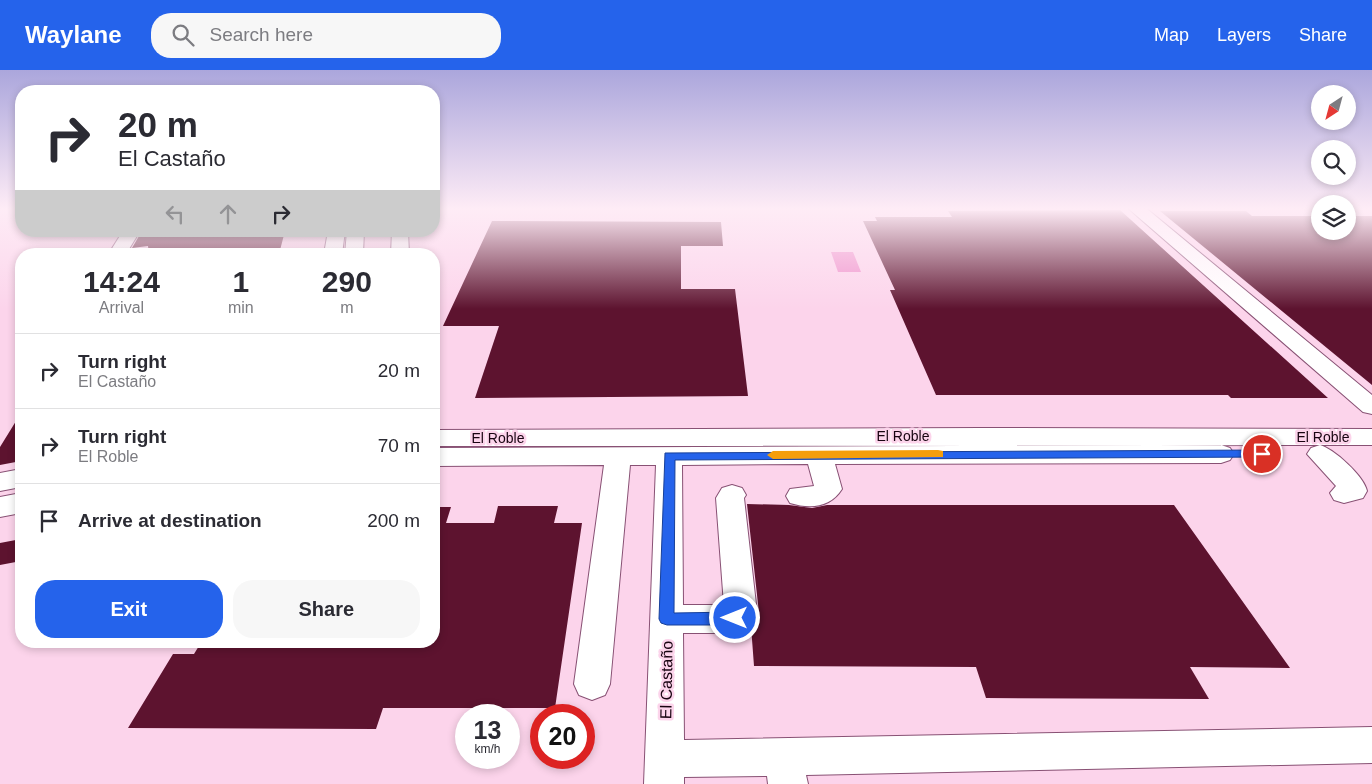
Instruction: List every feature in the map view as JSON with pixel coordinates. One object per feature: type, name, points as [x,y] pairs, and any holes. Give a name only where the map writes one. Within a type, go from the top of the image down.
[{"type":"street","points":[[1177,242],[1372,407]]},
{"type":"street","name":"El Roble","points":[[440,457],[819,455],[988,445],[1372,437]]},
{"type":"street","name":"El Roble","points":[[440,438],[988,445],[1372,454]]},
{"type":"street","points":[[1320,454],[1352,486],[1353,491],[1344,493]]},
{"type":"street","points":[[800,496],[821,496],[828,489],[819,455]]},
{"type":"street","points":[[592,684],[618,456]]},
{"type":"street","name":"El Castaño","points":[[665,771],[669,456]]},
{"type":"street","points":[[0,482],[15,479]]},
{"type":"street","points":[[667,619],[735,618],[741,613],[730,498],[732,495]]},
{"type":"street","points":[[0,507],[15,504]]},
{"type":"street","points":[[665,771],[786,770],[1372,745]]},
{"type":"shaded area","points":[[831,252],[853,252],[861,272],[838,272]]},
{"type":"building","points":[[135,242],[282,242],[281,248],[148,248],[148,246],[132,248]]},
{"type":"building","points":[[482,242],[723,242],[723,246],[681,246],[681,289],[735,289],[748,396],[475,398],[499,326],[443,326]]},
{"type":"building","points":[[873,242],[1156,242],[1328,398],[1231,398],[1228,395],[936,395],[890,290],[895,290]]},
{"type":"building","points":[[1198,242],[1372,242],[1372,385]]},
{"type":"building","points":[[15,423],[15,462],[0,465],[0,447]]},
{"type":"building","points":[[747,504],[789,505],[812,508],[827,505],[1174,505],[1290,668],[1190,667],[1209,699],[986,698],[976,667],[754,666],[751,626],[759,613]]},
{"type":"building","points":[[498,506],[558,506],[554,523],[582,523],[556,704],[530,704],[530,708],[520,708],[520,704],[455,704],[455,708],[383,708],[376,729],[128,728],[173,654],[194,654],[198,648],[440,648],[440,507],[451,507],[446,523],[494,523]]},
{"type":"building","points":[[15,540],[15,562],[0,565],[0,543]]},
{"type":"slow traffic","points":[[773,455],[938,454]]},
{"type":"route","points":[[735,618],[667,619],[669,456],[1262,454]]}]
